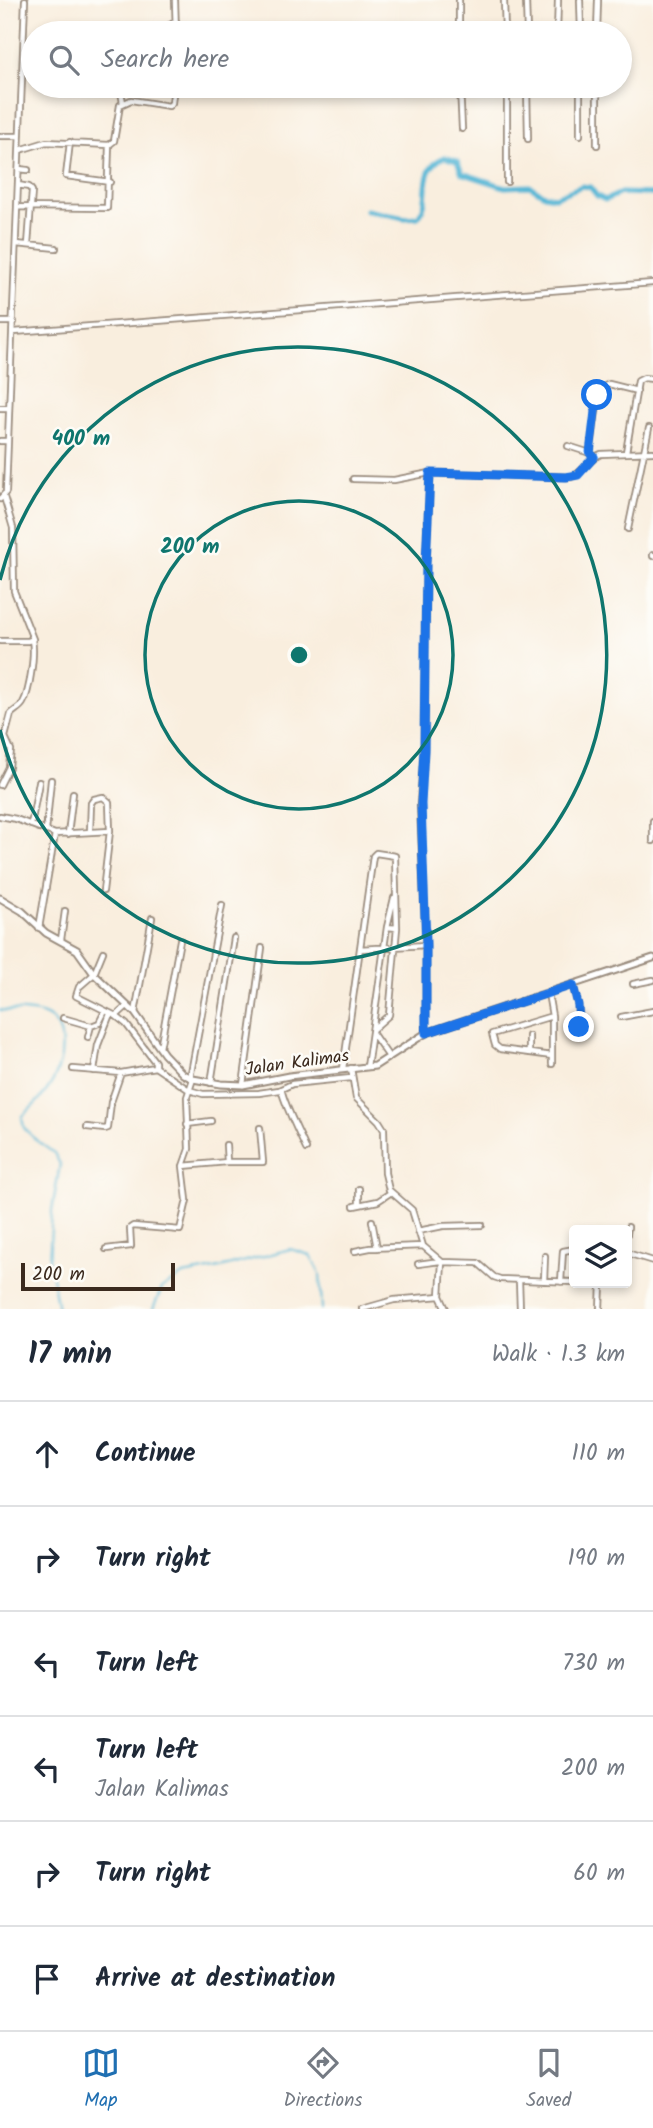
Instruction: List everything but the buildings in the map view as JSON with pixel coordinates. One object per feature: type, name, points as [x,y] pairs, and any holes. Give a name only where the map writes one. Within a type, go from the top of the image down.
[{"type":"street","points":[[24,21],[25,0]]},
{"type":"street","points":[[175,0],[176,21]]},
{"type":"street","points":[[459,0],[459,21]]},
{"type":"street","points":[[504,0],[505,21]]},
{"type":"street","points":[[526,0],[527,21]]},
{"type":"street","points":[[557,21],[558,0]]},
{"type":"street","points":[[580,0],[581,21]]},
{"type":"street","points":[[597,21],[598,0]]},
{"type":"street","points":[[0,785],[9,767],[11,750],[5,737],[11,714],[19,709],[26,696],[33,655],[27,621],[14,591],[13,528],[2,498],[14,332],[21,98]]},
{"type":"street","points":[[121,98],[123,103]]},
{"type":"street","points":[[0,136],[20,144],[70,142],[109,145],[114,141],[120,105],[131,100],[169,106],[173,98]]},
{"type":"street","points":[[461,98],[462,129]]},
{"type":"street","points":[[507,98],[507,182]]},
{"type":"street","points":[[527,98],[528,139]]},
{"type":"street","points":[[580,98],[580,135]]},
{"type":"street","points":[[597,98],[597,145]]},
{"type":"street","points":[[70,142],[66,176],[110,182]]},
{"type":"street","points":[[17,207],[107,208],[110,182],[109,145]]},
{"type":"street","points":[[19,169],[28,170]]},
{"type":"street","points":[[18,185],[31,188],[28,245]]},
{"type":"street","points":[[16,244],[56,248]]},
{"type":"street","points":[[14,332],[653,283]]},
{"type":"street","points":[[0,322],[14,322]]},
{"type":"street","points":[[626,452],[636,391],[641,379],[653,379]]},
{"type":"street","points":[[353,479],[394,480],[430,473],[566,477],[579,474],[592,455],[599,389],[608,384],[636,391]]},
{"type":"street","points":[[0,408],[9,408]]},
{"type":"street","points":[[628,528],[649,428]]},
{"type":"street","points":[[0,441],[8,441]]},
{"type":"street","points":[[568,446],[592,455],[653,452]]},
{"type":"street","points":[[426,1033],[421,804],[430,473]]},
{"type":"street","points":[[0,641],[32,640]]},
{"type":"street","points":[[46,831],[51,780]]},
{"type":"street","points":[[31,825],[39,782]]},
{"type":"street","points":[[68,834],[73,793]]},
{"type":"street","points":[[90,832],[91,803],[94,799],[103,797],[109,803],[110,831],[103,891]]},
{"type":"street","points":[[0,816],[16,819],[55,835],[110,831]]},
{"type":"street","points":[[653,821],[653,841]]},
{"type":"street","points":[[39,929],[55,835]]},
{"type":"street","points":[[343,1069],[373,856],[376,853],[395,856],[397,928],[389,1015],[372,1031]]},
{"type":"street","points":[[367,1067],[387,928],[396,888]]},
{"type":"street","points":[[0,898],[22,911],[39,929],[77,950],[92,976],[125,1008],[135,1013],[179,1071],[203,1094],[244,1094],[281,1089],[292,1084],[351,1073],[358,1101],[384,1129],[385,1173],[390,1193],[412,1210],[423,1246],[441,1261]]},
{"type":"street","points":[[106,1249],[131,1246],[130,1228],[133,1226],[180,1230],[187,1200],[183,1166],[189,1149],[187,1124],[191,1084],[222,905]]},
{"type":"street","points":[[61,940],[65,911]]},
{"type":"street","points":[[135,1013],[152,918]]},
{"type":"street","points":[[387,928],[397,928]]},
{"type":"street","points":[[211,1083],[234,938]]},
{"type":"street","points":[[160,1048],[180,940]]},
{"type":"street","points":[[360,949],[426,945]]},
{"type":"street","points":[[243,1085],[262,948]]},
{"type":"street","points":[[103,951],[92,976],[79,987],[76,996],[126,1024],[155,1062],[155,1067]]},
{"type":"street","name":"Jalan Kalimas","points":[[191,1084],[243,1085],[343,1069],[351,1073],[382,1062],[426,1033],[653,958]]},
{"type":"street","points":[[633,984],[653,980]]},
{"type":"street","points":[[573,985],[578,1005],[579,1027]]},
{"type":"street","points":[[548,993],[552,1016],[552,1064]]},
{"type":"street","points":[[63,1018],[91,1026],[125,1008]]},
{"type":"street","points":[[621,1017],[653,1011]]},
{"type":"street","points":[[94,1071],[98,1045],[110,1014]]},
{"type":"street","points":[[552,1016],[492,1032],[497,1048],[552,1056]]},
{"type":"street","points":[[88,1037],[91,1026]]},
{"type":"street","points":[[372,1031],[389,1057]]},
{"type":"street","points":[[529,1036],[529,1053]]},
{"type":"street","points":[[74,1069],[121,1073],[155,1067],[191,1084]]},
{"type":"street","points":[[87,1127],[108,1128],[111,1102],[121,1073]]},
{"type":"street","points":[[281,1089],[290,1119],[306,1149]]},
{"type":"street","points":[[187,1124],[211,1121]]},
{"type":"street","points":[[183,1166],[263,1162],[260,1128]]},
{"type":"street","points":[[226,1145],[226,1162]]},
{"type":"street","points":[[359,1189],[356,1206],[378,1201],[390,1193]]},
{"type":"street","points":[[372,1221],[377,1248]]},
{"type":"street","points":[[418,1231],[443,1226],[482,1225]]},
{"type":"street","points":[[355,1251],[423,1246]]},
{"type":"street","points":[[561,1282],[563,1251],[569,1250]]},
{"type":"street","points":[[632,1255],[653,1261]]},
{"type":"street","points":[[544,1281],[545,1256]]},
{"type":"street","points":[[441,1261],[440,1296],[446,1309]]},
{"type":"street","points":[[418,1264],[441,1261],[478,1262],[494,1277],[569,1282]]},
{"type":"street","points":[[519,1280],[520,1309]]},
{"type":"street","points":[[600,1309],[601,1288]]},
{"type":"street","points":[[361,1309],[394,1300],[440,1296]]},
{"type":"waterway","points":[[366,210],[405,218],[418,217],[423,210],[430,170],[444,157],[457,161],[462,173],[505,187],[530,186],[544,195],[555,197],[582,186],[590,187],[597,196],[605,200],[621,193],[653,194]]},
{"type":"waterway","points":[[0,1010],[28,1011],[44,1015],[58,1027],[61,1036],[61,1057],[55,1076],[38,1102],[22,1117],[24,1128],[54,1153],[60,1164],[52,1211],[49,1261],[58,1309]]},
{"type":"waterway","points":[[153,1309],[162,1288],[183,1275],[290,1249],[310,1255],[320,1274],[322,1309]]},
{"type":"route","points":[[579,1027],[578,1005],[573,985],[426,1033],[421,804],[426,564],[430,473],[566,477],[578,475],[594,457],[590,453],[597,395]]}]
